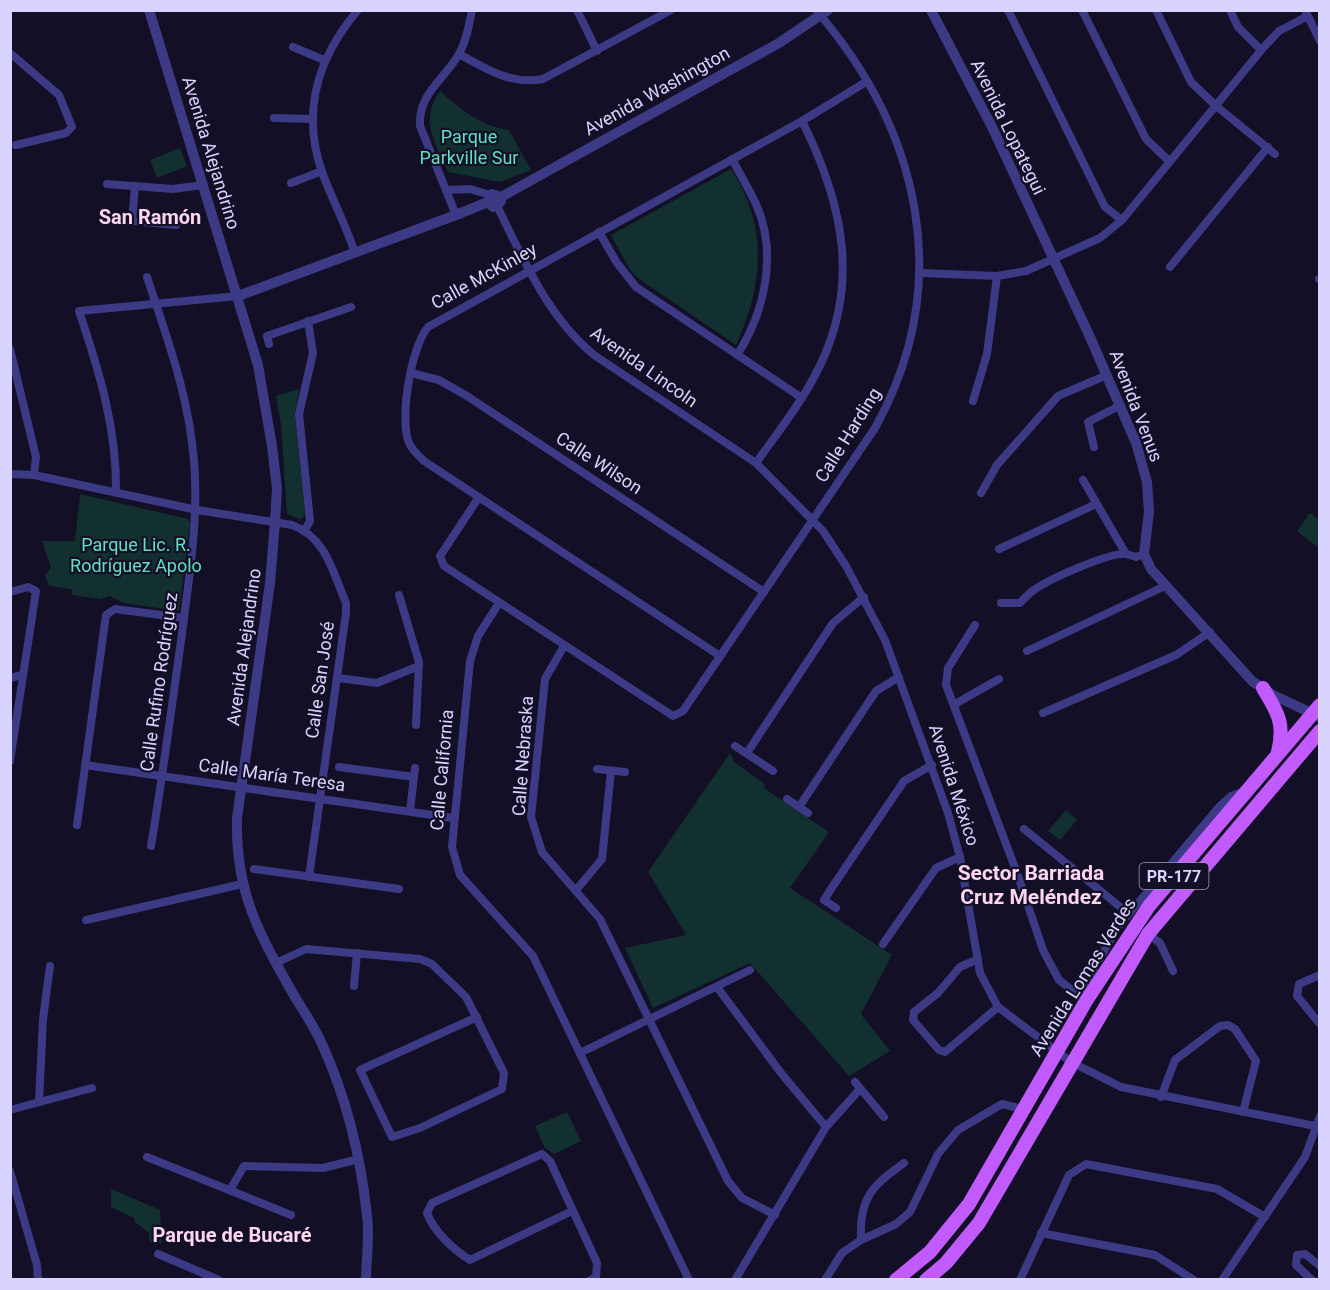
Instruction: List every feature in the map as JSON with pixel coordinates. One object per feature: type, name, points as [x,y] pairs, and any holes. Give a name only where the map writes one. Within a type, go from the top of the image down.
[{"type":"main road","points":[[1263,688],[1281,716],[1281,738],[1277,754]]},
{"type":"main road","name":"Avenida Lomas Verdes","points":[[896,1280],[910,1270],[947,1233],[981,1185],[1056,1053],[1083,998],[1149,906],[1245,790],[1317,712]]},
{"type":"main road","name":"Avenida Lomas Verdes","points":[[926,1280],[946,1263],[978,1223],[1148,934],[1320,731]]},
{"type":"street","name":"Avenida Alejandrino","points":[[149,10],[238,296],[264,389],[277,488],[270,583],[241,786],[237,834],[242,884],[250,915],[322,1043],[358,1159],[368,1218],[366,1280]]},
{"type":"street","points":[[356,252],[322,171],[313,119],[315,92],[324,60],[338,33],[358,10]]},
{"type":"street","points":[[456,215],[420,126],[420,118],[427,94],[459,54],[472,10]]},
{"type":"street","points":[[577,10],[597,51]]},
{"type":"street","name":"Avenida Lopategui","points":[[931,10],[992,127],[1054,259]]},
{"type":"street","points":[[1008,10],[1104,207],[1122,220]]},
{"type":"street","points":[[1082,10],[1146,139],[1169,161]]},
{"type":"street","points":[[1156,10],[1191,82],[1215,105],[1275,154]]},
{"type":"street","points":[[1230,10],[1238,27],[1262,50]]},
{"type":"street","points":[[459,54],[502,78],[524,81],[551,76],[669,11]]},
{"type":"street","name":"Calle Harding","points":[[564,646],[673,716],[678,715],[875,428],[894,392],[916,315],[921,273],[913,191],[896,140],[866,82],[822,12]]},
{"type":"street","name":"Avenida Washington","points":[[238,296],[494,200],[779,43],[822,12]]},
{"type":"street","points":[[921,273],[997,276],[1026,271],[1100,238],[1122,220],[1215,105],[1280,31],[1306,13],[1320,41]]},
{"type":"street","points":[[293,47],[324,60]]},
{"type":"street","points":[[10,53],[59,95],[72,127],[66,133],[16,145]]},
{"type":"street","name":"Calle McKinley","points":[[720,656],[424,461],[410,444],[404,421],[417,348],[428,327],[529,269],[802,121],[866,82]]},
{"type":"street","points":[[274,118],[313,119]]},
{"type":"street","points":[[756,463],[801,398],[822,361],[836,321],[843,264],[841,229],[832,189],[802,121]]},
{"type":"street","points":[[1170,267],[1268,147]]},
{"type":"street","points":[[732,159],[757,205],[767,259],[763,298],[750,332],[737,355]]},
{"type":"street","points":[[291,183],[322,171]]},
{"type":"street","points":[[107,184],[173,189],[203,185]]},
{"type":"street","points":[[135,186],[132,221],[176,225]]},
{"type":"street","points":[[446,190],[470,189],[494,200]]},
{"type":"street","name":"Avenida Lincoln","points":[[494,200],[553,313],[576,340],[594,355],[756,463],[813,520]]},
{"type":"street","points":[[599,232],[617,263],[636,287],[801,398]]},
{"type":"street","name":"Avenida Venus","points":[[1054,259],[1136,443],[1147,482],[1149,512],[1144,554]]},
{"type":"street","points":[[973,401],[989,345],[997,276]]},
{"type":"street","name":"Calle Rufino Rodríguez","points":[[147,277],[178,367],[185,396],[194,460],[196,510],[184,618],[151,846]]},
{"type":"street","points":[[116,492],[116,456],[110,416],[79,311],[238,296]]},
{"type":"street","points":[[269,344],[267,336],[351,307]]},
{"type":"street","points":[[10,474],[34,476],[196,510],[275,522],[305,530],[310,521],[300,414],[313,353],[308,321]]},
{"type":"street","points":[[10,349],[36,457],[34,476]]},
{"type":"street","name":"Calle Wilson","points":[[411,373],[439,380],[467,396],[764,592]]},
{"type":"street","points":[[981,492],[997,465],[1058,396],[1107,375]]},
{"type":"street","points":[[1094,447],[1088,422],[1120,405]]},
{"type":"street","points":[[1083,480],[1126,554]]},
{"type":"street","points":[[479,497],[440,556],[444,566],[564,646]]},
{"type":"street","points":[[999,549],[1096,504]]},
{"type":"street","name":"Avenida México","points":[[813,520],[832,544],[864,597],[885,640],[932,765],[960,857],[983,981],[998,1006],[1056,1053],[1121,1087],[1318,1126]]},
{"type":"street","name":"Calle San José","points":[[305,530],[319,542],[346,603],[338,678],[309,877]]},
{"type":"street","points":[[1000,603],[1020,603],[1033,590],[1118,553],[1136,557],[1144,554],[1151,569],[1165,586],[1210,632],[1244,672],[1263,688],[1317,712]]},
{"type":"street","points":[[1027,651],[1165,586]]},
{"type":"street","points":[[10,592],[32,587],[36,591],[11,757]]},
{"type":"street","points":[[399,595],[419,666],[416,725]]},
{"type":"street","points":[[747,753],[833,623],[864,597]]},
{"type":"street","name":"Calle California","points":[[499,603],[478,636],[470,661],[453,818],[452,848],[460,875],[533,956],[689,1280]]},
{"type":"street","points":[[77,825],[105,618],[108,612],[115,609],[184,618]]},
{"type":"street","points":[[975,625],[948,668],[946,685],[955,704],[1043,950],[1059,980],[1083,998],[1106,946],[1129,914],[1219,807],[1231,796],[1245,790]]},
{"type":"street","points":[[1043,713],[1176,655],[1210,632]]},
{"type":"street","name":"Calle Nebraska","points":[[564,646],[546,679],[531,817],[542,852],[577,889],[600,919],[728,1181],[742,1198],[775,1215]]},
{"type":"street","points":[[338,678],[377,683],[419,666]]},
{"type":"street","points":[[10,678],[22,675]]},
{"type":"street","points":[[799,807],[876,691],[899,677]]},
{"type":"street","points":[[955,704],[999,679]]},
{"type":"street","points":[[735,746],[773,771]]},
{"type":"street","name":"Calle María Teresa","points":[[85,765],[453,818]]},
{"type":"street","points":[[836,908],[824,900],[835,883],[904,781],[932,765]]},
{"type":"street","points":[[339,767],[414,773],[410,811]]},
{"type":"street","points":[[597,769],[625,772]]},
{"type":"street","points":[[577,889],[602,859],[611,771]]},
{"type":"street","points":[[787,799],[808,813]]},
{"type":"street","points":[[1024,829],[1129,914]]},
{"type":"street","points":[[883,944],[936,868],[960,857]]},
{"type":"street","points":[[254,869],[399,889]]},
{"type":"street","points":[[87,920],[242,884]]},
{"type":"street","points":[[1148,934],[1160,943],[1173,971]]},
{"type":"street","points":[[276,963],[306,949],[420,959],[432,964],[466,997],[477,1017],[504,1073],[502,1089],[420,1128],[392,1137],[360,1070],[477,1017]]},
{"type":"street","points":[[354,986],[357,952]]},
{"type":"street","points":[[978,959],[960,967],[938,993],[914,1012],[913,1020],[939,1050],[945,1052],[998,1006]]},
{"type":"street","points":[[39,1102],[43,1019],[50,966]]},
{"type":"street","points":[[580,1053],[750,970]]},
{"type":"street","points":[[1320,975],[1299,984],[1297,996],[1320,1024]]},
{"type":"street","points":[[717,987],[781,1073],[826,1126]]},
{"type":"street","points":[[1161,1096],[1175,1059],[1220,1026],[1227,1025],[1235,1029],[1256,1061],[1243,1112]]},
{"type":"street","points":[[735,1280],[826,1126],[858,1085],[884,1117]]},
{"type":"street","points":[[10,1110],[92,1088]]},
{"type":"street","points":[[825,1280],[842,1253],[861,1240],[896,1224],[910,1212],[938,1154],[958,1130],[1002,1104],[1023,1109]]},
{"type":"street","points":[[1222,1280],[1305,1157],[1320,1116]]},
{"type":"street","points":[[572,1211],[470,1260],[457,1252],[430,1221],[427,1213],[432,1203],[542,1154],[550,1161],[597,1263],[596,1277],[590,1280]]},
{"type":"street","points":[[147,1157],[291,1215]]},
{"type":"street","points":[[230,1190],[243,1166],[323,1168],[358,1159]]},
{"type":"street","points":[[861,1240],[860,1215],[868,1196],[881,1179],[904,1162]]},
{"type":"street","points":[[1020,1280],[1069,1175],[1085,1165],[1217,1189],[1264,1217]]},
{"type":"street","points":[[10,1171],[37,1265],[38,1280]]},
{"type":"street","points":[[1041,1233],[1155,1255],[1194,1280]]},
{"type":"street","points":[[158,1254],[219,1280]]},
{"type":"street","points":[[1312,1280],[1296,1265],[1297,1255],[1305,1254],[1320,1266]]},
{"type":"green space","name":"Parque Parkville Sur","points":[[440,91],[480,121],[509,130],[531,170],[500,182],[448,172],[434,141],[430,122],[434,102]]},
{"type":"green space","points":[[180,148],[187,166],[157,178],[150,160]]},
{"type":"green space","points":[[731,169],[752,212],[758,256],[752,301],[736,345],[639,279],[630,270],[611,235]]},
{"type":"green space","points":[[299,389],[295,414],[305,514],[301,520],[287,514],[281,425],[276,396]]},
{"type":"green space","name":"Parque Lic. R. Rodríguez Apolo","points":[[80,494],[188,519],[190,523],[179,611],[123,603],[110,596],[101,599],[72,595],[72,589],[49,586],[45,576],[51,567],[42,541],[75,541]]},
{"type":"green space","points":[[1310,513],[1319,520],[1319,548],[1297,531]]},
{"type":"green space","points":[[730,753],[735,763],[765,784],[764,788],[829,832],[790,888],[892,955],[861,1014],[890,1051],[849,1076],[750,963],[653,1008],[625,948],[686,935],[648,872]]},
{"type":"green space","points":[[1066,810],[1077,820],[1060,840],[1048,831]]},
{"type":"green space","points":[[567,1112],[581,1141],[554,1154],[545,1148],[535,1126]]},
{"type":"green space","points":[[111,1189],[160,1210],[162,1243],[150,1242],[149,1233],[135,1222],[134,1218],[111,1207]]},
{"type":"district","name":"San Ramón","points":[[150,217]]},
{"type":"district","name":"Sector Barriada Cruz Meléndez","points":[[1031,885]]},
{"type":"district","name":"Parque de Bucaré","points":[[232,1235]]}]
